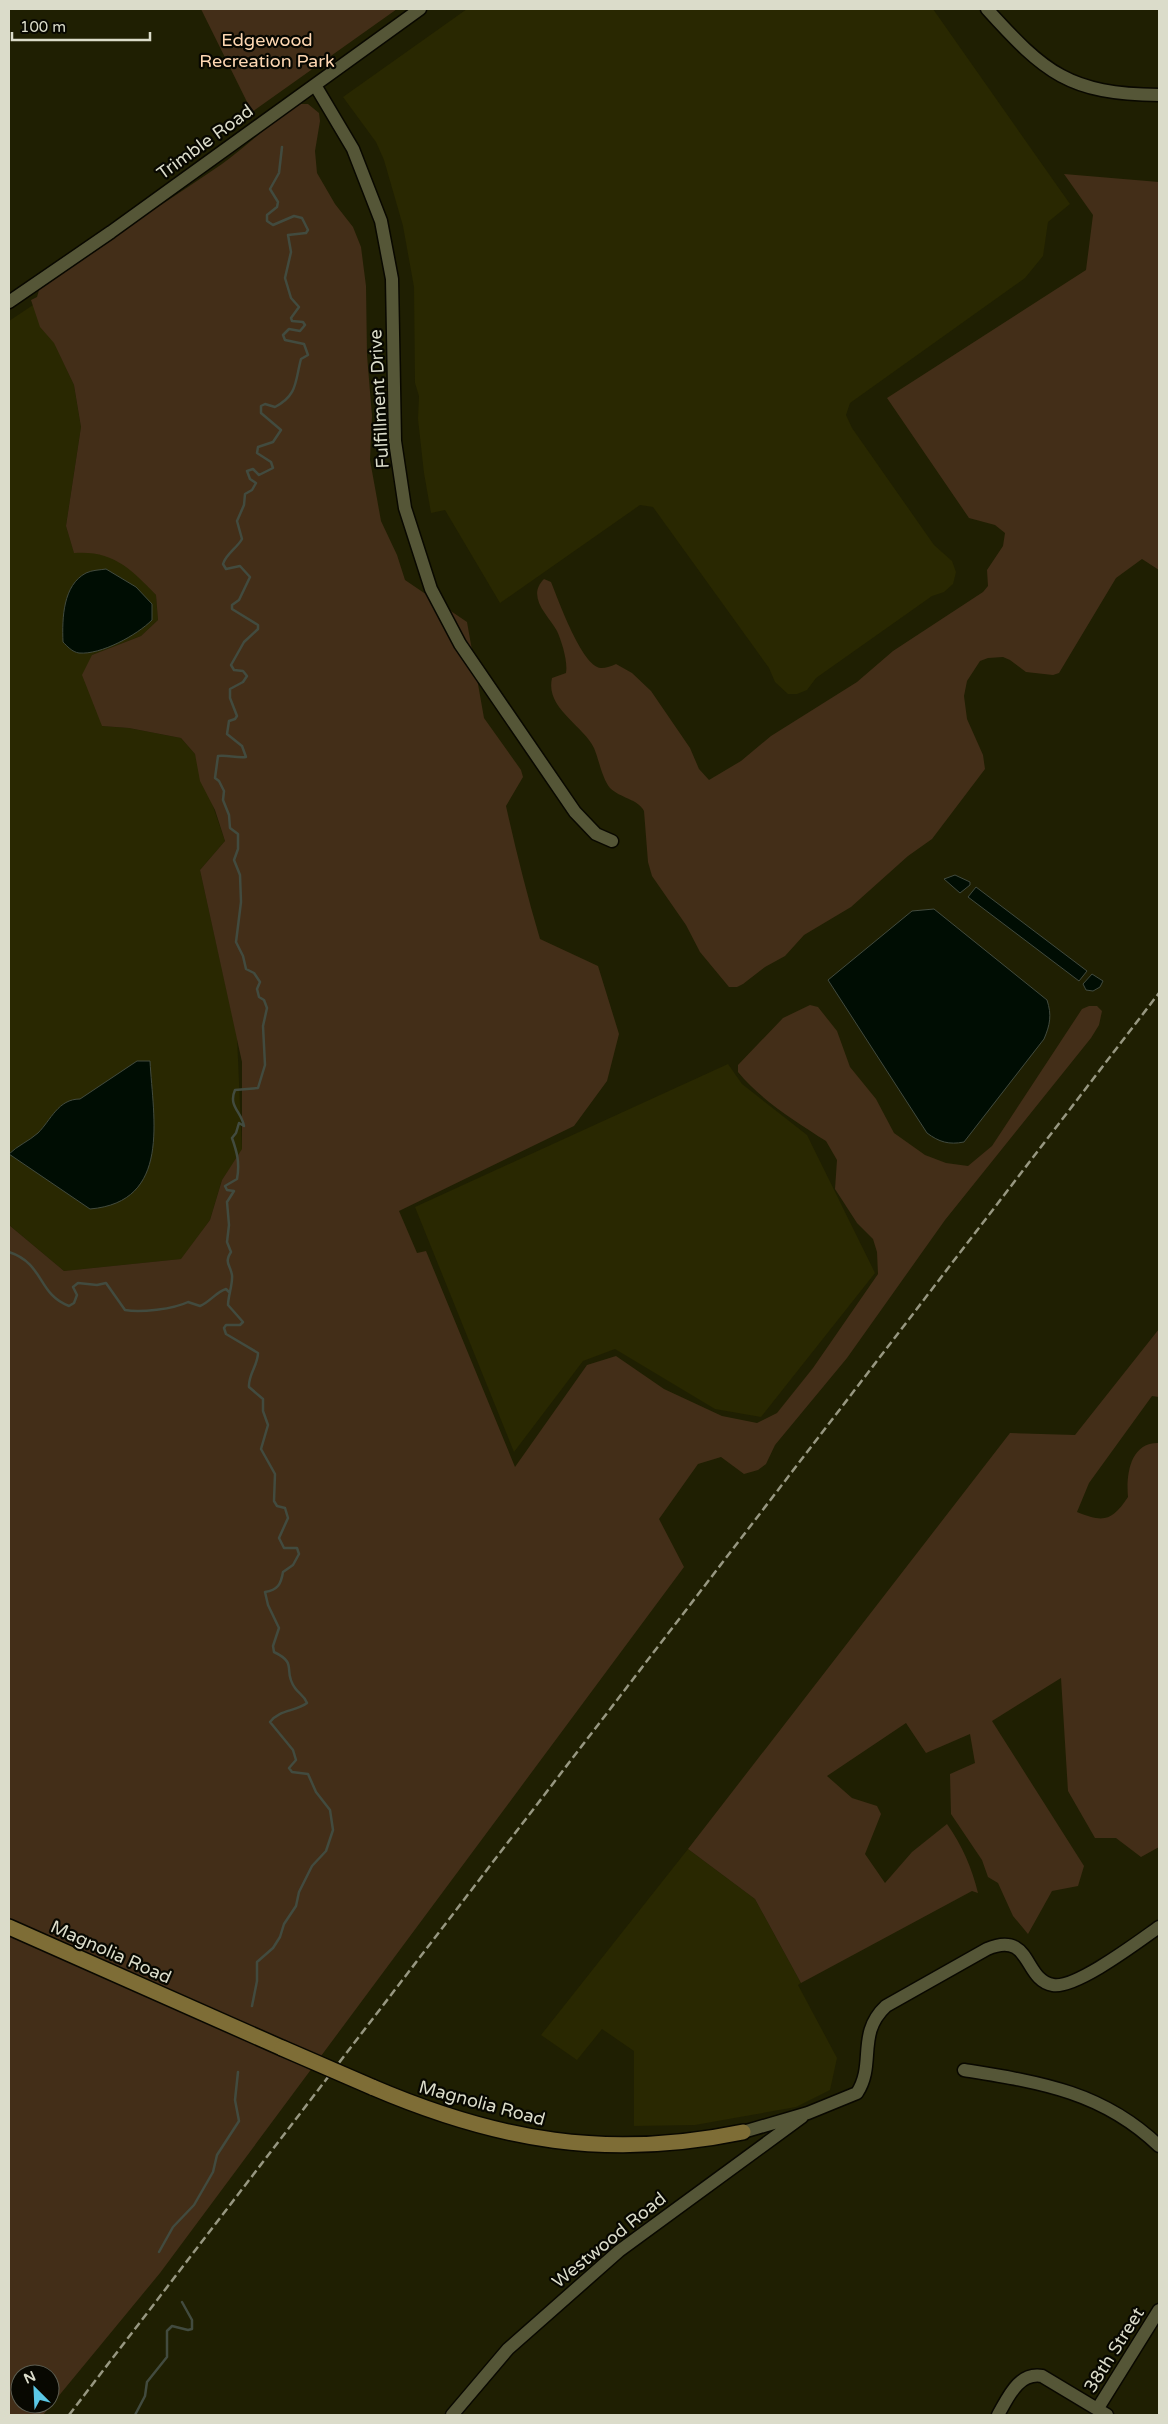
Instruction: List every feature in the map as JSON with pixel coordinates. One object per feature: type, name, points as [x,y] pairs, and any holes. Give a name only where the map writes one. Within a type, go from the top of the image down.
[{"type":"main road","name":"Magnolia Road","points":[[9,1927],[372,2087],[442,2114],[487,2128],[551,2141],[586,2145],[662,2145],[743,2132]]},
{"type":"street","name":"Trimble Road","points":[[9,302],[111,232],[420,9]]},
{"type":"street","points":[[987,9],[1032,56],[1046,68],[1069,80],[1092,88],[1124,94],[1159,94]]},
{"type":"street","name":"Fulfillment Drive","points":[[315,85],[352,149],[381,221],[392,279],[395,441],[405,508],[431,589],[460,644],[575,812],[596,834],[612,841]]},
{"type":"street","name":"Magnolia Road","points":[[743,2132],[808,2113],[857,2093],[864,2077],[871,2023],[886,2006],[987,1949],[996,1945],[1008,1945],[1018,1948],[1042,1981],[1053,1985],[1064,1985],[1091,1972],[1159,1927]]},
{"type":"street","points":[[964,2070],[1038,2082],[1089,2098],[1130,2122],[1159,2146]]},
{"type":"street","name":"Westwood Road","points":[[452,2415],[508,2349],[620,2250],[808,2113]]},
{"type":"street","name":"38th Street","points":[[1102,2412],[1159,2310]]},
{"type":"street","points":[[998,2415],[1015,2386],[1028,2376],[1042,2376],[1102,2412]]},
{"type":"shaded area","points":[[467,9],[933,9],[1070,204],[1048,222],[1043,256],[1025,278],[850,403],[846,415],[852,428],[934,545],[952,561],[956,572],[953,584],[944,592],[932,596],[816,678],[807,690],[797,694],[788,694],[775,682],[769,668],[653,507],[640,505],[500,603],[445,510],[431,513],[418,419],[419,396],[415,383],[414,287],[403,226],[384,160],[376,142],[343,97]]},
{"type":"shaded area","points":[[36,303],[74,385],[81,427],[66,526],[74,552],[88,551],[115,558],[134,572],[156,595],[158,620],[141,636],[92,655],[102,726],[129,728],[181,738],[195,754],[225,841],[200,870],[237,1037],[242,1150],[222,1180],[210,1220],[182,1259],[64,1271],[9,1225],[9,321]]},
{"type":"shaded area","points":[[106,569],[136,587],[152,604],[152,620],[137,632],[118,643],[98,651],[88,653],[76,652],[63,642],[64,613],[68,594],[78,578],[86,573]]},
{"type":"shaded area","points":[[955,875],[970,882],[970,885],[960,893],[944,879]]},
{"type":"shaded area","points":[[976,887],[1087,971],[1079,981],[968,897]]},
{"type":"shaded area","points":[[934,909],[1047,1000],[1050,1015],[1044,1039],[964,1142],[959,1143],[944,1142],[927,1133],[828,980],[912,911]]},
{"type":"shaded area","points":[[1092,974],[1103,981],[1100,987],[1093,991],[1086,990],[1083,984]]},
{"type":"shaded area","points":[[137,1061],[150,1061],[154,1131],[152,1154],[146,1174],[134,1191],[116,1203],[90,1209],[9,1154],[38,1133],[60,1106],[66,1102],[80,1099]]},
{"type":"shaded area","points":[[728,1064],[742,1084],[807,1135],[875,1273],[761,1417],[715,1409],[615,1349],[583,1361],[514,1452],[415,1207]]},
{"type":"shaded area","points":[[688,1849],[755,1899],[801,1983],[798,1985],[837,2058],[830,2090],[796,2107],[695,2125],[634,2126],[634,2051],[602,2029],[577,2060],[541,2035]]},
{"type":"green space","name":"Edgewood Recreation Park","points":[[201,9],[397,9],[252,112]]},
{"type":"green space","points":[[301,104],[308,104],[319,113],[320,121],[315,151],[317,173],[335,204],[353,227],[361,247],[366,286],[367,355],[372,416],[370,460],[381,521],[397,555],[405,580],[467,622],[484,718],[521,770],[523,777],[506,806],[540,939],[598,966],[619,1034],[607,1081],[574,1126],[399,1211],[417,1253],[426,1251],[515,1467],[587,1365],[616,1356],[664,1389],[722,1416],[757,1423],[777,1413],[813,1368],[878,1274],[877,1252],[873,1239],[857,1223],[835,1189],[837,1160],[826,1141],[768,1101],[738,1072],[738,1065],[783,1018],[810,1005],[818,1007],[837,1031],[850,1067],[876,1099],[894,1133],[925,1155],[946,1163],[968,1166],[992,1146],[1082,1009],[1089,1006],[1097,1006],[1102,1011],[1099,1025],[1091,1038],[945,1220],[847,1358],[775,1445],[766,1464],[758,1470],[744,1474],[721,1457],[698,1464],[659,1519],[684,1567],[160,2273],[60,2394],[60,2364],[10,2364],[10,2414],[44,2414],[9,2415],[9,1225],[64,1271],[181,1259],[210,1220],[222,1180],[242,1149],[242,1062],[200,870],[225,841],[215,810],[200,781],[195,754],[181,738],[129,728],[102,726],[82,675],[92,655],[141,636],[158,620],[156,595],[120,563],[100,555],[74,553],[66,526],[81,427],[74,385],[54,343],[40,327],[31,300],[37,297],[39,290],[61,273],[222,164],[271,124]]},
{"type":"green space","points":[[1064,174],[1159,182],[1159,570],[1142,559],[1116,578],[1059,673],[1053,675],[1026,672],[1003,657],[988,658],[980,661],[967,681],[964,696],[967,719],[983,755],[985,769],[932,839],[908,856],[851,907],[804,935],[785,956],[765,967],[743,984],[737,987],[729,987],[700,952],[686,925],[652,876],[648,862],[644,811],[638,804],[610,788],[594,748],[582,732],[566,716],[554,698],[551,689],[552,678],[566,673],[566,663],[563,646],[557,631],[540,606],[537,592],[539,586],[544,579],[551,582],[579,645],[586,657],[594,665],[601,668],[616,664],[632,673],[651,691],[690,748],[699,769],[709,780],[741,761],[771,736],[857,682],[893,651],[983,592],[988,586],[987,570],[1003,546],[1005,533],[995,525],[969,518],[887,398],[1086,270],[1093,215]]},
{"type":"green space","points":[[1159,1329],[1159,1397],[1152,1396],[1089,1483],[1077,1512],[1094,1518],[1107,1518],[1117,1511],[1128,1497],[1129,1470],[1136,1454],[1149,1444],[1159,1443],[1159,1847],[1141,1857],[1116,1838],[1095,1838],[1068,1791],[1061,1678],[992,1721],[1084,1866],[1078,1886],[1052,1891],[1028,1934],[1013,1916],[998,1883],[988,1877],[982,1860],[951,1814],[950,1774],[975,1763],[970,1734],[926,1753],[906,1723],[827,1776],[852,1798],[877,1806],[881,1814],[865,1854],[885,1883],[912,1852],[947,1824],[966,1857],[978,1893],[972,1891],[801,1983],[755,1899],[688,1849],[1010,1433],[1075,1435]]},
{"type":"waterway","points":[[252,2006],[257,1981],[257,1962],[273,1948],[280,1937],[284,1924],[296,1906],[299,1892],[312,1866],[326,1851],[333,1830],[330,1810],[316,1792],[308,1774],[292,1772],[289,1768],[296,1760],[293,1750],[270,1722],[278,1715],[307,1703],[291,1682],[286,1660],[274,1652],[273,1646],[279,1628],[268,1605],[265,1592],[273,1590],[278,1586],[283,1572],[293,1565],[299,1554],[297,1548],[284,1548],[279,1538],[288,1518],[285,1508],[277,1506],[274,1501],[275,1474],[261,1449],[268,1425],[263,1411],[263,1399],[249,1387],[258,1353],[226,1334],[224,1328],[226,1325],[240,1325],[243,1322],[228,1305],[232,1275],[228,1261],[231,1252],[227,1242],[229,1225],[227,1202],[234,1191],[227,1190],[225,1186],[237,1179],[238,1158],[232,1138],[236,1133],[239,1123],[244,1126],[234,1104],[233,1096],[235,1090],[258,1088],[265,1065],[263,1026],[267,1008],[264,1000],[259,997],[257,989],[260,982],[254,973],[246,969],[243,956],[236,942],[241,902],[240,875],[234,860],[238,849],[238,834],[230,828],[229,815],[223,800],[224,791],[219,781],[215,778],[218,756],[246,757],[242,746],[227,734],[229,721],[237,716],[230,698],[230,689],[243,682],[247,676],[243,671],[234,670],[231,665],[244,642],[258,629],[258,625],[232,609],[232,605],[239,600],[250,577],[240,566],[226,569],[223,564],[242,539],[237,521],[244,505],[245,494],[252,490],[256,483],[250,479],[247,471],[253,469],[259,475],[273,468],[271,462],[257,453],[258,447],[273,442],[281,430],[261,413],[261,406],[265,404],[275,407],[288,398],[294,387],[301,359],[308,355],[304,344],[285,340],[283,335],[289,329],[300,331],[305,325],[303,322],[292,321],[291,318],[299,307],[291,298],[285,278],[291,252],[288,235],[306,233],[308,230],[302,218],[294,216],[273,225],[267,221],[267,215],[277,207],[278,202],[270,189],[279,173],[282,147]]},
{"type":"waterway","points":[[9,1252],[21,1257],[29,1264],[51,1294],[69,1306],[74,1303],[77,1295],[73,1287],[78,1283],[97,1285],[106,1283],[125,1310],[131,1311],[148,1311],[188,1302],[200,1306],[222,1290],[226,1289],[229,1292]]},
{"type":"waterway","points":[[159,2252],[173,2227],[194,2205],[213,2172],[217,2155],[239,2121],[235,2100],[238,2072]]},
{"type":"waterway","points":[[135,2415],[145,2396],[147,2382],[167,2357],[167,2331],[172,2326],[188,2330],[192,2329],[192,2320],[182,2302]]},
{"type":"railway","points":[[69,2415],[1159,993]]}]
